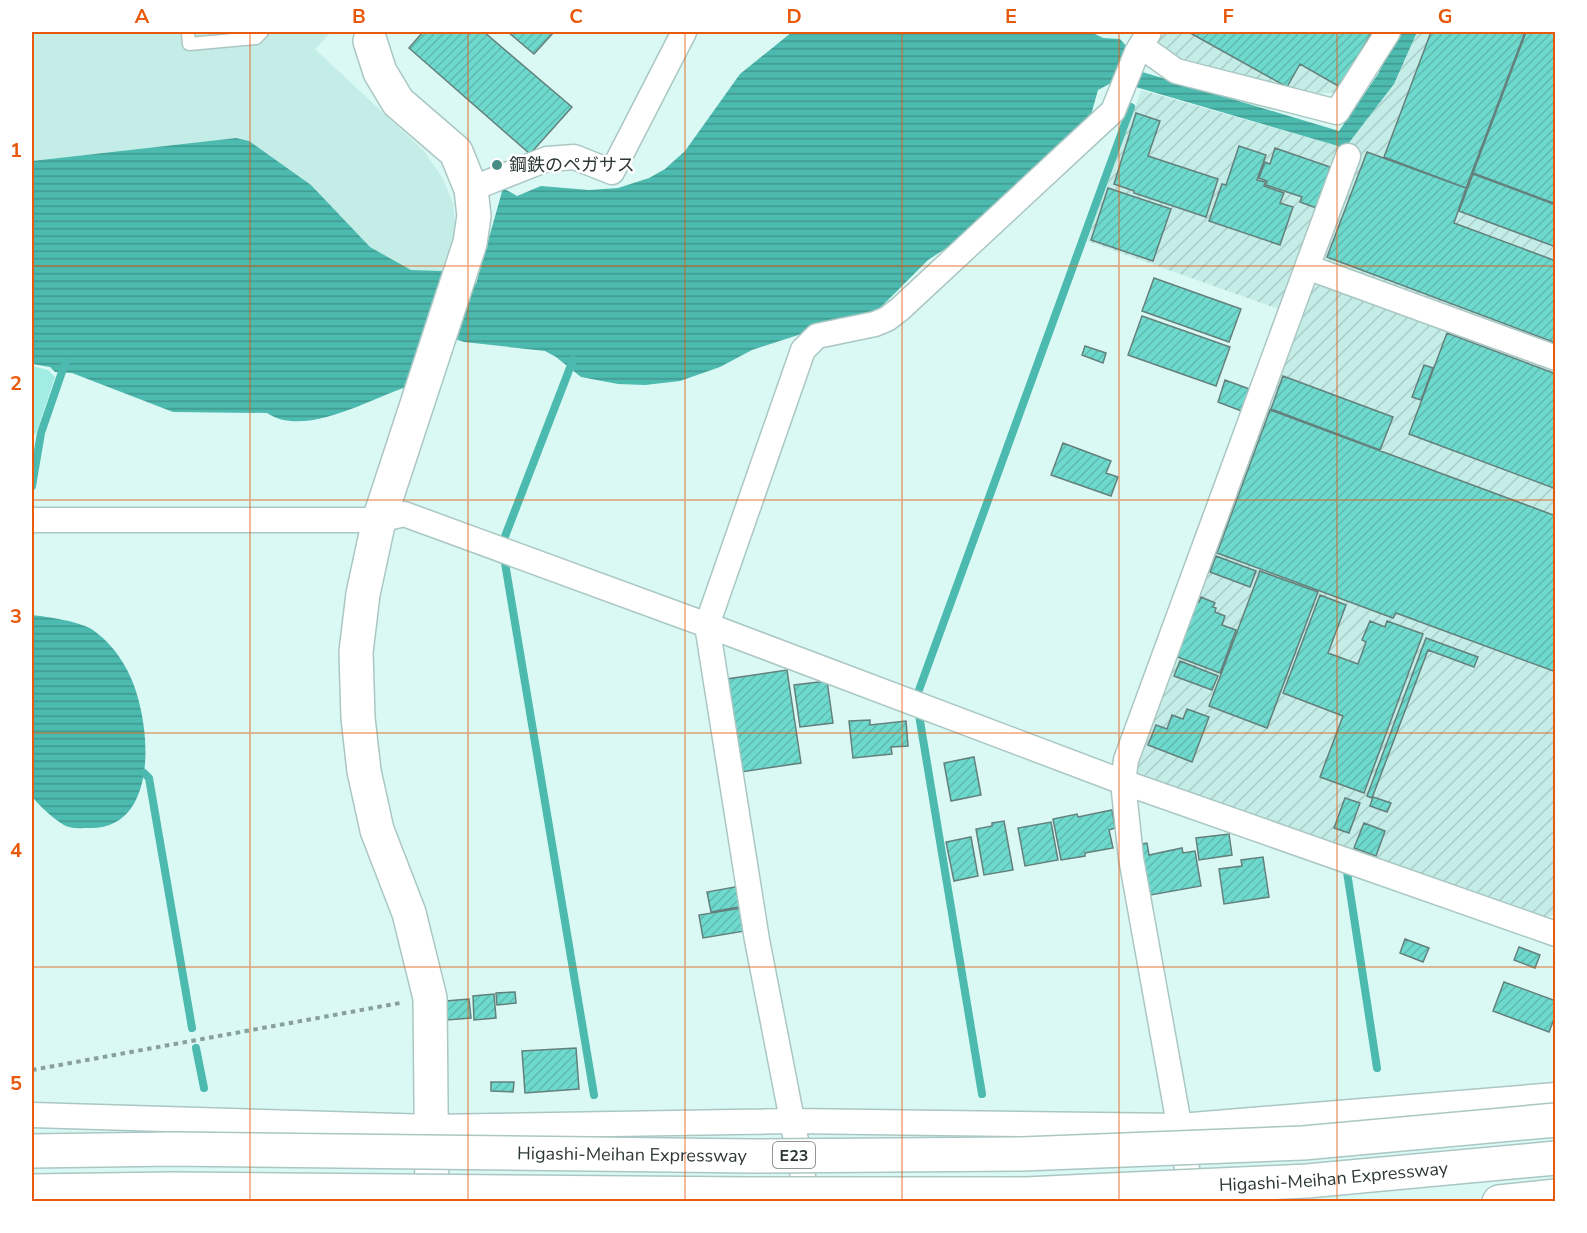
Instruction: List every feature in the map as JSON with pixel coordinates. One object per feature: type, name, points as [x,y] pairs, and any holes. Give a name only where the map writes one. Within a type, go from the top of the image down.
[{"type":"main road","points":[[371,36],[380,72],[398,102],[456,152],[471,189],[474,216],[470,243],[379,520],[363,594],[356,652],[358,718],[363,771],[377,830],[409,913],[430,998],[432,1202]]},
{"type":"main road","name":"Higashi-Meihan Expressway","points":[[32,1151],[173,1149],[752,1156],[1022,1154],[1303,1143],[1556,1120]]},
{"type":"main road","name":"Higashi-Meihan Expressway","points":[[32,1191],[172,1189],[1025,1194],[1307,1181],[1556,1158]]},
{"type":"main road","points":[[1499,1202],[1556,1196]]},
{"type":"street","points":[[471,189],[547,159],[574,157],[612,172],[684,32]]},
{"type":"street","points":[[808,1202],[757,940],[707,625],[803,350],[817,336],[875,324],[887,319],[900,309],[1113,111],[1142,43],[1176,71],[1338,112],[1388,32]]},
{"type":"street","points":[[1193,1202],[1131,858],[1123,782],[1126,760],[1348,156]]},
{"type":"street","points":[[1307,267],[1556,358]]},
{"type":"street","points":[[32,520],[379,520],[404,514],[707,625],[1123,782],[1556,934]]},
{"type":"street","points":[[32,1115],[432,1127],[792,1121],[1180,1126],[1556,1095]]},
{"type":"lane","points":[[188,32],[189,44],[256,38],[262,32]]},
{"type":"path","points":[[32,1070],[430,998]]},
{"type":"shaded area","points":[[32,32],[331,32],[315,49],[424,151],[442,177],[453,203],[458,244],[445,271],[411,270],[370,247],[236,138],[32,161]]},
{"type":"shaded area","points":[[792,32],[1091,32],[1103,38],[1120,39],[1128,48],[1139,71],[1339,131],[1378,74],[1399,32],[1417,32],[1394,84],[1345,148],[1115,81],[1098,90],[1091,115],[948,247],[928,260],[870,315],[841,321],[752,350],[720,367],[680,381],[645,385],[618,384],[581,377],[545,351],[464,342],[428,330],[412,385],[339,413],[319,419],[300,421],[283,420],[267,413],[173,412],[72,373],[55,372],[50,367],[32,364],[32,161],[236,138],[249,141],[311,185],[370,247],[411,270],[445,271],[476,284],[503,188],[517,196],[541,186],[589,190],[618,188],[649,178],[665,169],[685,151],[740,74]]},
{"type":"shaded area","points":[[1163,32],[1377,32],[1340,92],[1293,96],[1183,64],[1156,43]]},
{"type":"shaded area","points":[[1417,32],[1555,32],[1555,349],[1330,266],[1321,257],[1284,311],[1087,241],[1141,90],[1345,148],[1394,84]]},
{"type":"shaded area","points":[[1319,284],[1555,371],[1555,915],[1536,919],[1137,774],[1132,759],[1305,292]]},
{"type":"shaded area","points":[[32,366],[48,370],[55,377],[36,434],[32,433]]},
{"type":"shaded area","points":[[32,615],[72,622],[93,630],[116,652],[135,687],[145,738],[145,765],[140,790],[130,810],[112,824],[88,828],[68,827],[38,804],[32,796]]},
{"type":"building","points":[[423,32],[484,32],[572,107],[530,154],[409,48]]},
{"type":"building","points":[[508,32],[554,32],[534,54]]},
{"type":"building","points":[[1194,32],[1372,32],[1340,87],[1300,64],[1287,87],[1192,34]]},
{"type":"building","points":[[1431,32],[1525,32],[1466,188],[1384,157]]},
{"type":"building","points":[[1526,32],[1556,32],[1556,204],[1473,173]]},
{"type":"building","points":[[1136,113],[1160,121],[1148,156],[1218,179],[1206,217],[1114,184]]},
{"type":"building","points":[[1239,146],[1266,155],[1257,180],[1265,182],[1264,186],[1284,193],[1280,203],[1293,207],[1280,245],[1209,221],[1222,184],[1226,185]]},
{"type":"building","points":[[1275,148],[1330,167],[1328,174],[1333,176],[1322,210],[1300,202],[1302,197],[1266,185],[1267,181],[1259,178],[1265,162],[1270,164]]},
{"type":"building","points":[[1367,152],[1466,188],[1454,223],[1556,261],[1556,343],[1327,257]]},
{"type":"building","points":[[1473,174],[1556,205],[1556,247],[1459,211]]},
{"type":"building","points":[[1108,188],[1171,209],[1153,261],[1091,240]]},
{"type":"building","points":[[1154,278],[1241,309],[1229,342],[1142,311]]},
{"type":"building","points":[[1142,316],[1230,347],[1216,386],[1128,355]]},
{"type":"building","points":[[1447,333],[1556,374],[1556,489],[1409,434]]},
{"type":"building","points":[[1085,346],[1106,353],[1103,363],[1082,355]]},
{"type":"building","points":[[1424,365],[1433,368],[1421,400],[1412,397]]},
{"type":"building","points":[[1283,376],[1393,417],[1380,450],[1271,409]]},
{"type":"building","points":[[1225,380],[1252,390],[1244,412],[1218,402]]},
{"type":"building","points":[[1270,410],[1556,516],[1556,672],[1396,613],[1393,618],[1217,553]]},
{"type":"building","points":[[1063,443],[1111,461],[1106,473],[1118,477],[1111,496],[1051,475]]},
{"type":"building","points":[[1216,556],[1256,571],[1250,587],[1210,572]]},
{"type":"building","points":[[1260,571],[1318,592],[1267,728],[1209,706]]},
{"type":"building","points":[[1320,595],[1346,605],[1328,653],[1358,664],[1366,642],[1362,640],[1370,621],[1385,627],[1387,621],[1423,634],[1364,793],[1320,777],[1343,716],[1283,693]]},
{"type":"building","points":[[1201,597],[1215,603],[1213,607],[1216,608],[1215,612],[1225,616],[1222,625],[1236,630],[1220,673],[1175,656],[1196,601],[1199,602]]},
{"type":"building","points":[[1426,638],[1478,657],[1474,667],[1428,650],[1372,798],[1367,796]]},
{"type":"building","points":[[1180,661],[1218,676],[1212,690],[1174,676]]},
{"type":"building","points":[[787,670],[801,763],[741,772],[727,679]]},
{"type":"building","points":[[827,681],[833,723],[800,727],[794,685]]},
{"type":"building","points":[[1187,709],[1209,717],[1192,762],[1148,745],[1156,725],[1167,729],[1172,715],[1183,719]]},
{"type":"building","points":[[870,720],[870,725],[906,721],[908,746],[891,747],[892,754],[853,758],[849,721]]},
{"type":"building","points":[[974,757],[981,795],[951,801],[944,763]]},
{"type":"building","points":[[1373,797],[1391,803],[1387,812],[1370,806]]},
{"type":"building","points":[[1345,798],[1360,803],[1349,833],[1334,828]]},
{"type":"building","points":[[1112,810],[1115,828],[1109,830],[1113,848],[1061,860],[1053,819]]},
{"type":"building","points":[[1004,821],[1013,870],[984,875],[976,829]]},
{"type":"building","points":[[1051,822],[1058,860],[1025,866],[1018,828]]},
{"type":"building","points":[[1364,823],[1385,831],[1376,856],[1354,848]]},
{"type":"building","points":[[1229,834],[1232,855],[1199,860],[1196,838]]},
{"type":"building","points":[[971,837],[978,876],[954,881],[946,842]]},
{"type":"building","points":[[1147,843],[1149,855],[1182,848],[1183,853],[1195,851],[1201,886],[1145,896],[1135,845]]},
{"type":"building","points":[[1263,857],[1269,897],[1224,904],[1219,869],[1242,866],[1241,860]]},
{"type":"building","points":[[740,886],[744,906],[711,912],[707,892]]},
{"type":"building","points":[[741,908],[745,931],[703,938],[699,915]]},
{"type":"building","points":[[1405,939],[1429,948],[1423,962],[1400,953]]},
{"type":"building","points":[[1519,947],[1540,955],[1535,968],[1514,960]]},
{"type":"building","points":[[1504,982],[1556,1001],[1556,1014],[1549,1032],[1493,1011]]},
{"type":"building","points":[[515,992],[516,1003],[497,1005],[496,993]]},
{"type":"building","points":[[494,994],[496,1018],[474,1020],[473,996]]},
{"type":"building","points":[[469,999],[471,1018],[447,1020],[446,1001]]},
{"type":"building","points":[[576,1048],[579,1089],[525,1093],[522,1051]]},
{"type":"building","points":[[491,1082],[514,1082],[513,1092],[491,1091]]},
{"type":"waterway","points":[[919,690],[1131,107]]},
{"type":"waterway","points":[[504,539],[573,360]]},
{"type":"waterway","points":[[32,486],[41,433],[65,363]]},
{"type":"waterway","points":[[504,557],[594,1095]]},
{"type":"waterway","points":[[919,715],[982,1094]]},
{"type":"waterway","points":[[144,773],[149,778],[192,1028]]},
{"type":"waterway","points":[[1347,872],[1377,1068]]},
{"type":"waterway","points":[[196,1048],[204,1088]]},
{"type":"place","name":"鋼鉄のペガサス","points":[[497,165]]}]
